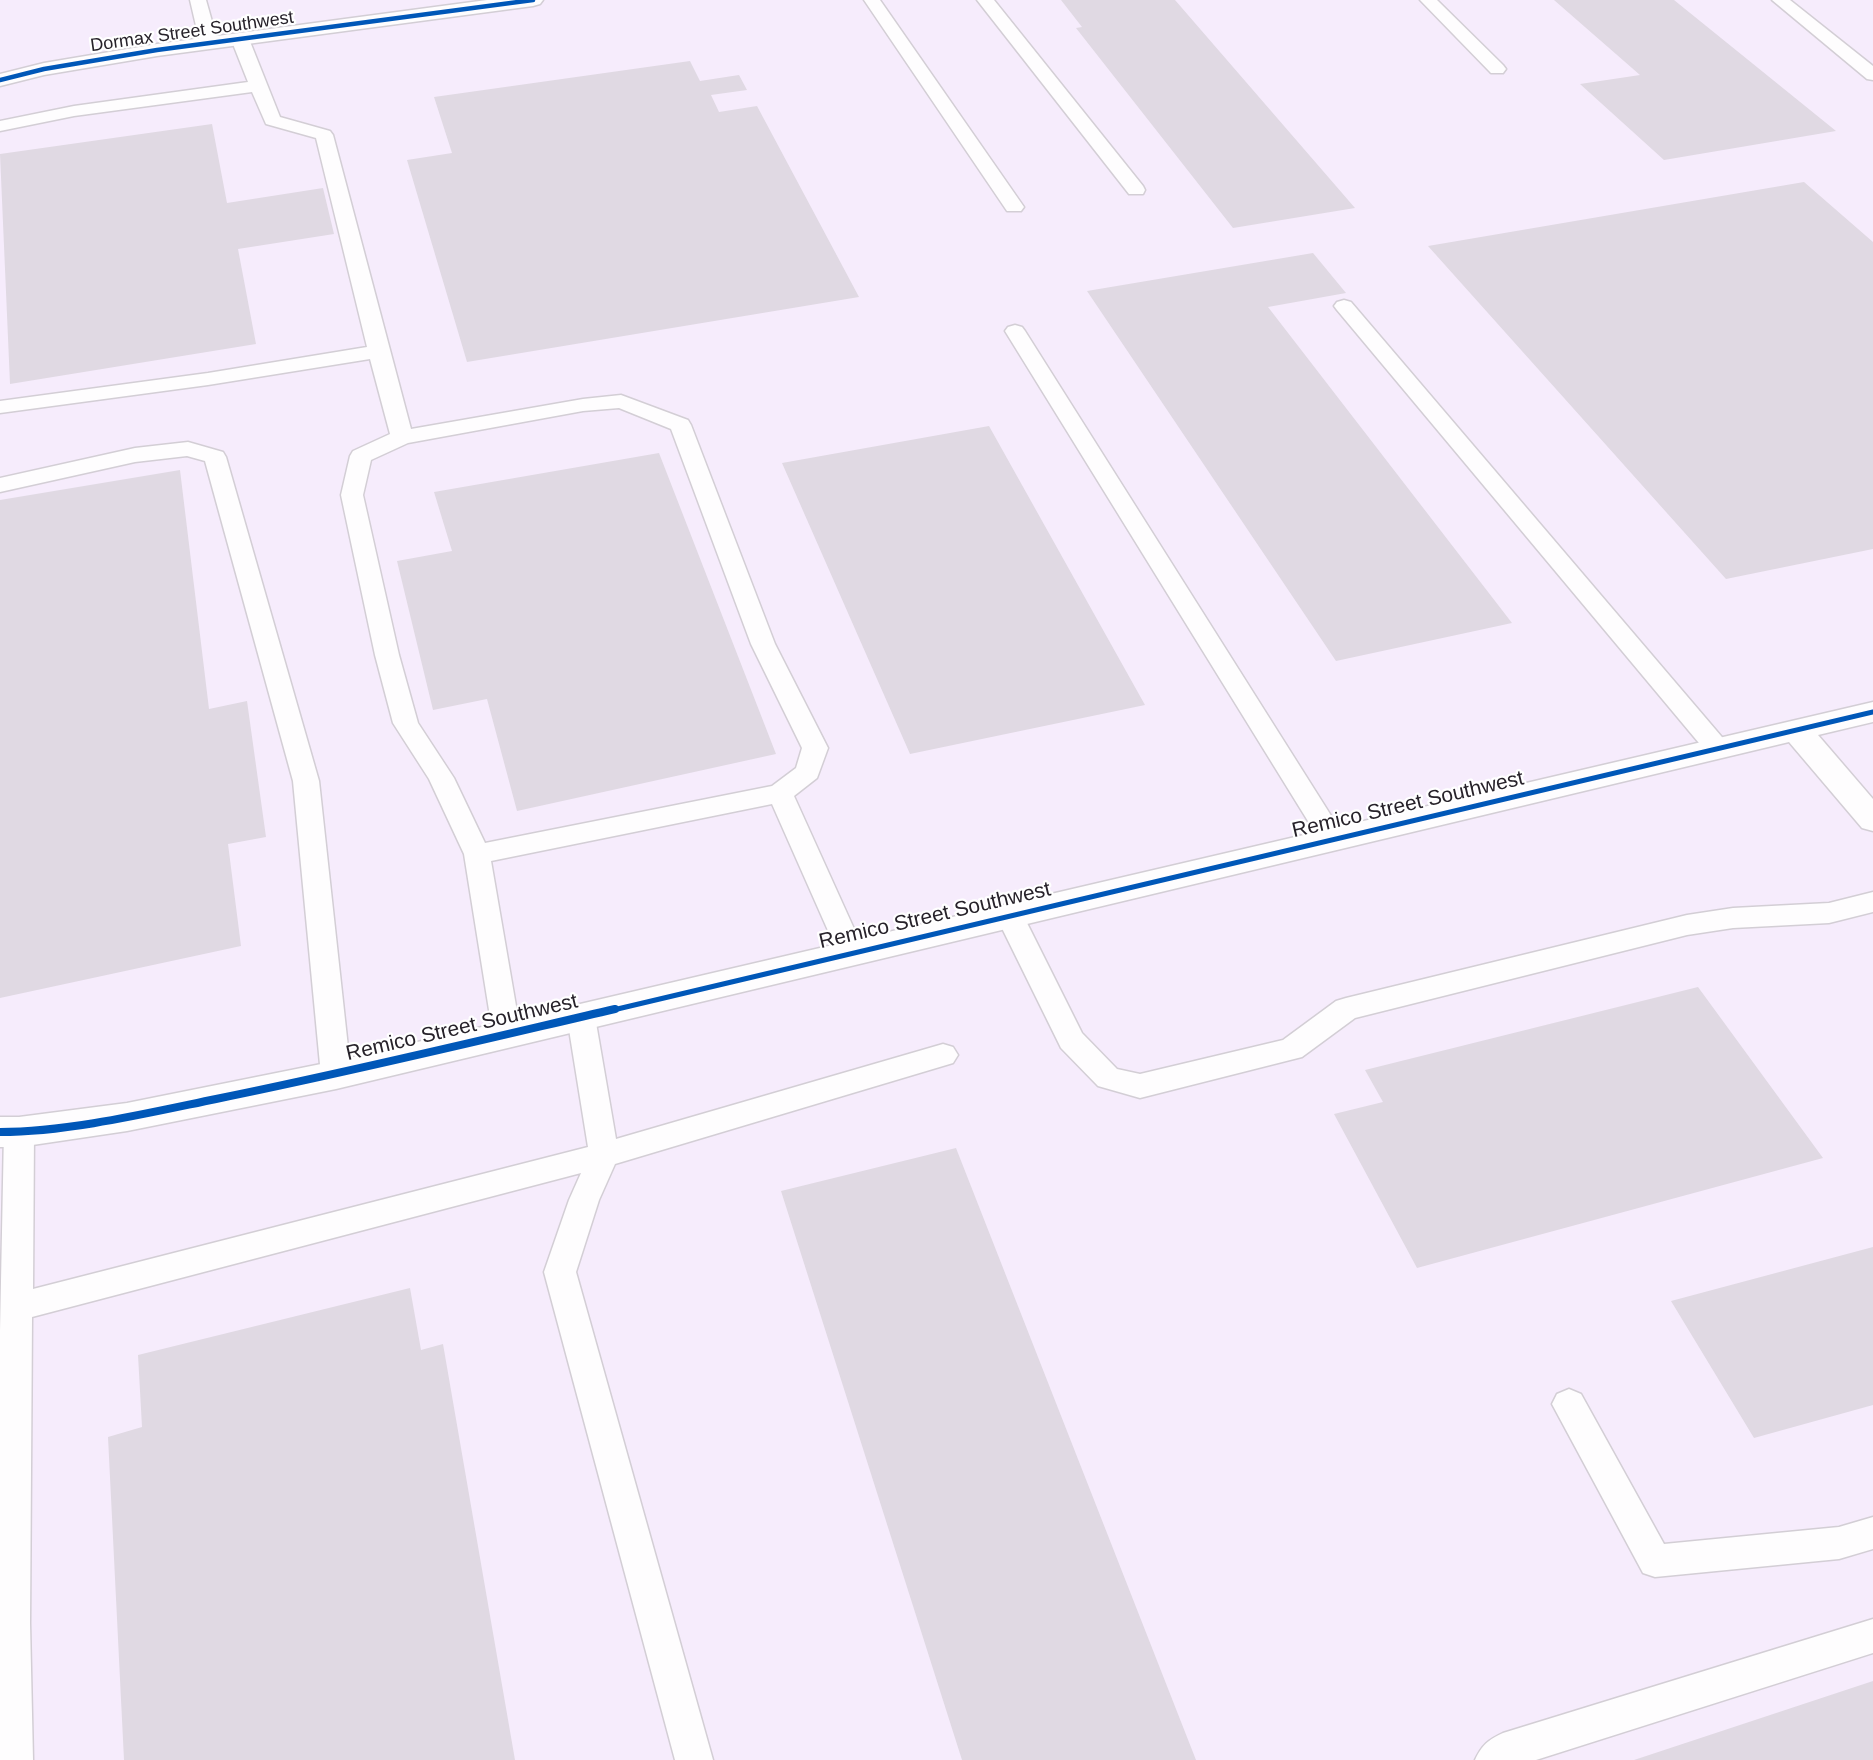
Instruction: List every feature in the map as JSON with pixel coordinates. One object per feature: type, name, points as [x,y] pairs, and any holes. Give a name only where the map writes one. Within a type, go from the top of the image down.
[{"type":"street","name":"Dormax Street Southwest","points":[[0,80],[44,69],[209,43],[519,1]]},
{"type":"street","name":"Remico Street Southwest","points":[[9,1132],[127,1117],[336,1075],[1873,712]]},
{"type":"street","points":[[1796,730],[1873,819]]},
{"type":"lane","points":[[198,0],[209,43]]},
{"type":"lane","points":[[872,0],[1014,207]]},
{"type":"lane","points":[[985,0],[1136,190]]},
{"type":"lane","points":[[1428,0],[1497,69]]},
{"type":"lane","points":[[1780,0],[1873,75]]},
{"type":"lane","points":[[240,39],[272,120],[324,135],[402,437]]},
{"type":"lane","points":[[0,126],[74,111],[258,86]]},
{"type":"lane","points":[[1344,306],[1718,748]]},
{"type":"lane","points":[[1016,331],[1333,840]]},
{"type":"lane","points":[[0,407],[208,379],[378,351]]},
{"type":"lane","points":[[477,854],[780,793],[808,772],[815,748],[763,644],[681,425],[621,401],[583,405],[402,437],[361,456],[352,495],[387,655],[406,723],[441,778],[477,854],[507,1035]]},
{"type":"lane","points":[[0,485],[135,455],[188,449],[215,457],[306,781],[336,1075]]},
{"type":"lane","points":[[780,793],[851,953]]},
{"type":"lane","points":[[1010,916],[1071,1040],[1108,1078],[1140,1086],[1292,1050],[1346,1009],[1687,926],[1733,918],[1829,913],[1873,902]]},
{"type":"lane","points":[[581,1017],[604,1155],[584,1200],[560,1272],[694,1760]]},
{"type":"lane","points":[[17,1307],[604,1155],[943,1055]]},
{"type":"lane","points":[[9,1132],[17,1307],[12,1623],[14,1760]]},
{"type":"lane","points":[[1569,1404],[1655,1561],[1839,1543],[1873,1533]]},
{"type":"lane","points":[[1494,1760],[1503,1752],[1873,1636]]},
{"type":"shaded area","points":[[0,0],[1873,0],[1873,1760],[0,1760]]},
{"type":"building","points":[[1061,0],[1175,0],[1355,208],[1233,228],[1076,28],[1082,27]]},
{"type":"building","points":[[1554,0],[1674,0],[1836,131],[1664,160],[1580,84],[1640,75]]},
{"type":"building","points":[[690,61],[700,81],[739,75],[747,90],[711,95],[719,112],[757,106],[859,297],[467,362],[407,160],[452,153],[434,97]]},
{"type":"building","points":[[212,124],[227,203],[323,188],[334,234],[238,249],[256,344],[10,384],[0,154]]},
{"type":"building","points":[[1804,182],[1873,242],[1873,549],[1726,579],[1428,246]]},
{"type":"building","points":[[1313,253],[1346,293],[1268,307],[1512,623],[1336,661],[1087,291]]},
{"type":"building","points":[[989,426],[1145,705],[910,754],[782,463]]},
{"type":"building","points":[[659,453],[776,754],[517,811],[487,699],[433,710],[397,561],[452,551],[434,492]]},
{"type":"building","points":[[180,470],[209,709],[247,701],[266,837],[228,844],[241,946],[0,998],[0,500]]},
{"type":"building","points":[[1698,987],[1823,1158],[1417,1268],[1334,1114],[1383,1102],[1365,1070]]},
{"type":"building","points":[[956,1148],[1196,1760],[962,1760],[781,1191]]},
{"type":"building","points":[[1873,1247],[1873,1405],[1754,1438],[1671,1301]]},
{"type":"building","points":[[410,1288],[421,1350],[443,1344],[515,1760],[124,1760],[108,1437],[142,1427],[138,1355]]},
{"type":"building","points":[[1873,1681],[1873,1760],[1634,1760]]},
{"type":"cycle path","points":[[0,80],[44,69],[157,50],[533,0]]},
{"type":"cycle path","points":[[0,1132],[19,1132],[127,1117],[336,1075],[1873,712]]}]
